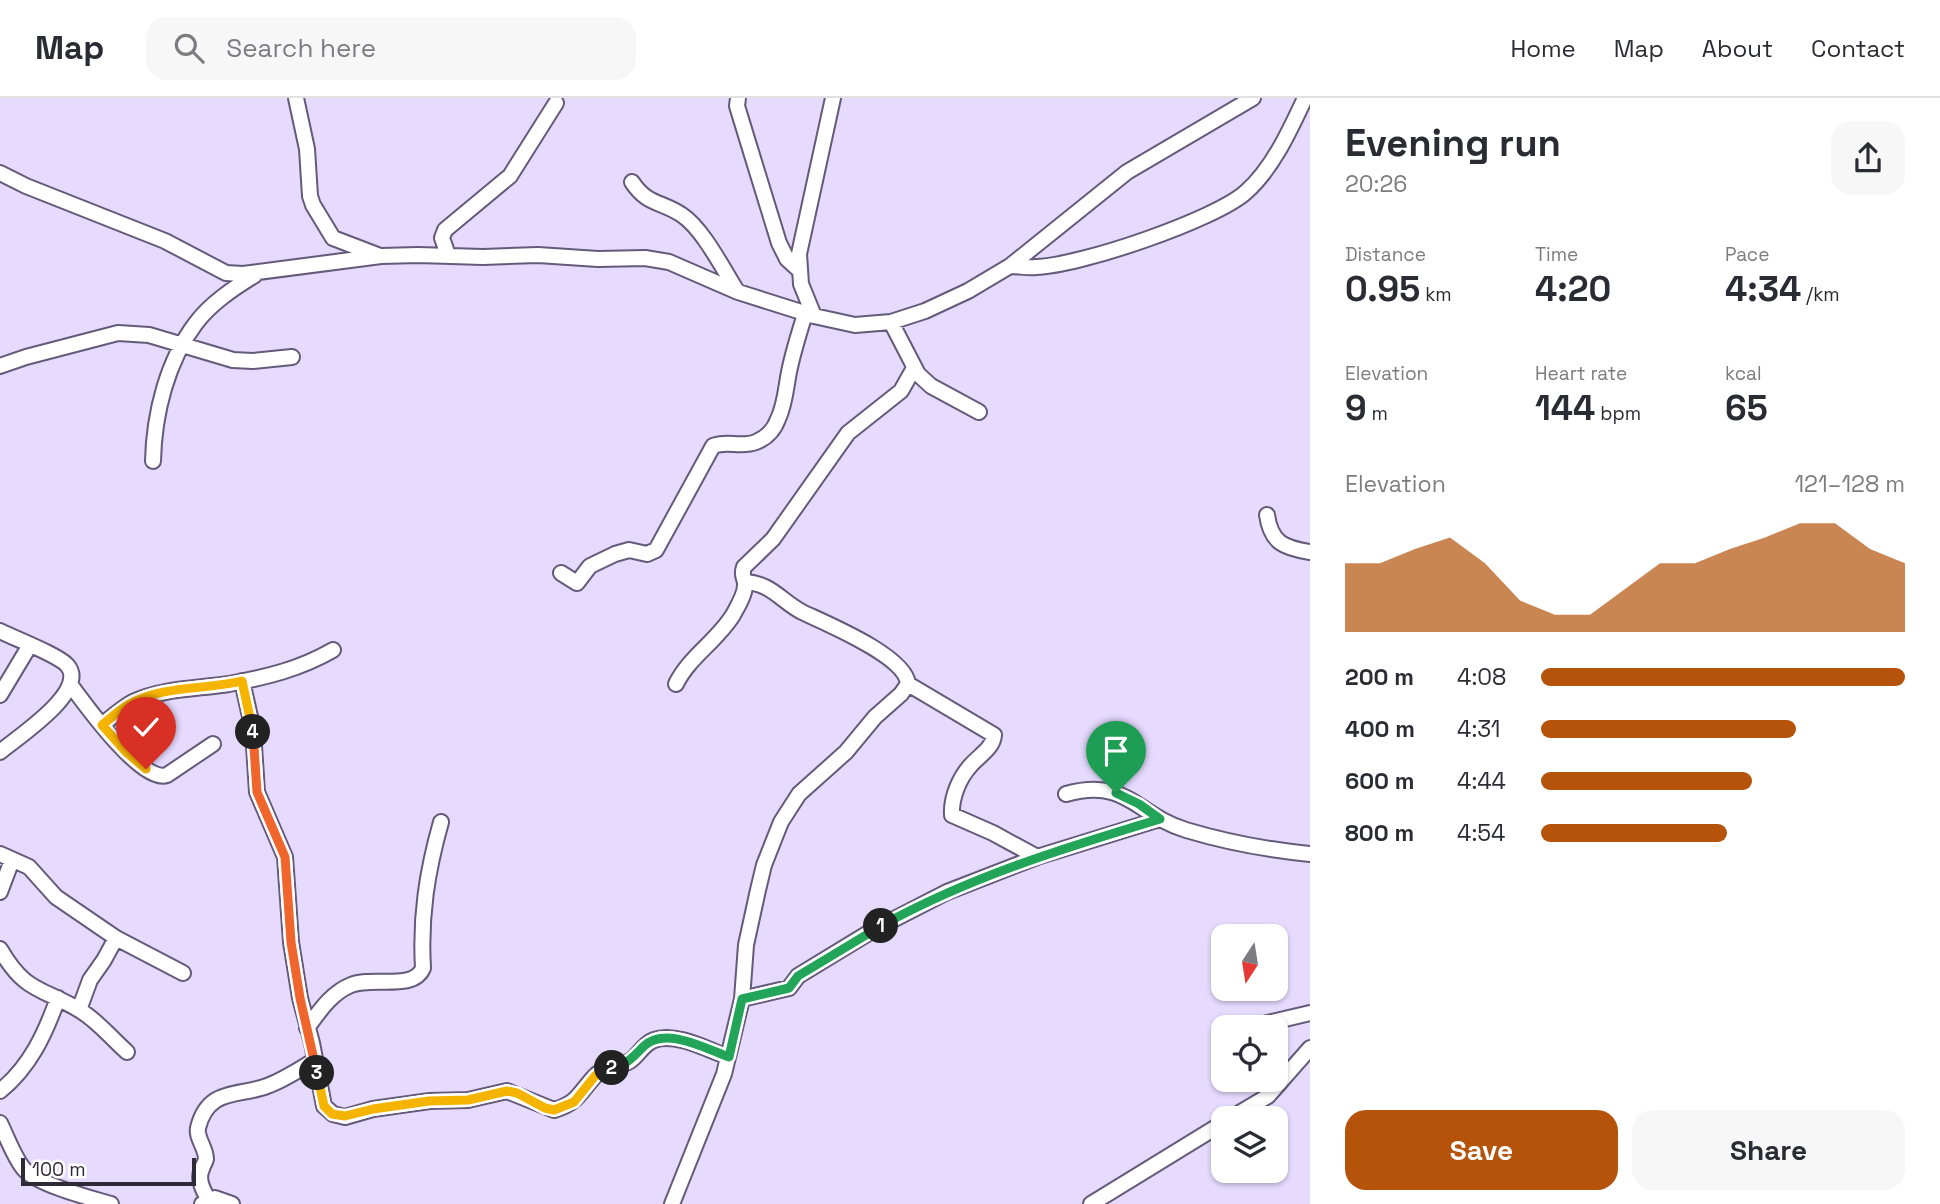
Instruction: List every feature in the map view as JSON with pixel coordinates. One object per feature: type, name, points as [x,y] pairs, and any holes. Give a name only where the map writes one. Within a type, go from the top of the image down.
[{"type":"street","points":[[296,98],[307,149],[313,205],[333,238],[381,256]]},
{"type":"street","points":[[738,98],[737,106],[779,243],[787,259],[799,269]]},
{"type":"street","points":[[561,573],[577,583],[590,566],[615,554],[629,550],[647,554],[656,550],[713,446],[721,443],[741,446],[759,441],[770,433],[778,420],[795,345],[809,315],[799,269],[804,227],[833,98]]},
{"type":"street","points":[[0,173],[26,186],[165,241],[226,273],[260,272],[381,256],[538,255],[598,259],[645,258],[669,262],[738,292],[809,315],[855,325],[891,322],[925,311],[968,291],[1010,266],[1126,172],[1253,98]]},
{"type":"street","points":[[1010,266],[1051,265],[1109,250],[1224,207],[1260,178],[1305,98]]},
{"type":"street","points":[[448,255],[442,238],[445,230],[510,176],[556,103]]},
{"type":"street","points":[[632,182],[647,199],[681,214],[697,229],[738,292]]},
{"type":"street","points":[[153,461],[157,418],[170,373],[182,346],[197,321],[214,304],[233,288],[260,272]]},
{"type":"street","points":[[891,322],[914,368],[931,386],[979,412]]},
{"type":"street","points":[[0,366],[118,333],[149,335],[233,360],[292,358]]},
{"type":"street","points":[[676,684],[681,674],[725,627],[741,597],[745,582],[742,575],[744,567],[773,539],[848,433],[901,391],[914,368]]},
{"type":"street","points":[[1267,515],[1270,530],[1278,541],[1291,548],[1310,552]]},
{"type":"street","points":[[745,582],[770,588],[799,610],[850,635],[899,666],[905,673],[908,684],[994,735],[990,747],[961,778],[952,804],[952,816],[993,833],[1037,857]]},
{"type":"street","points":[[0,631],[69,667],[72,673],[70,684],[63,696],[35,727],[0,752]]},
{"type":"street","points":[[0,695],[30,645]]},
{"type":"street","points":[[102,725],[130,703],[146,697],[163,692],[242,681],[308,665],[333,650]]},
{"type":"street","points":[[242,681],[253,730],[257,792],[285,857],[291,942],[300,998],[324,1106],[332,1114],[345,1116],[429,1101],[468,1100],[507,1091],[554,1110],[574,1102],[602,1070],[631,1061],[644,1046],[664,1038],[681,1040],[729,1057]]},
{"type":"street","points":[[70,684],[102,725],[134,759],[162,777],[212,744]]},
{"type":"street","points":[[672,1204],[705,1125],[729,1057],[742,999],[746,945],[764,865],[781,822],[799,794],[846,752],[875,717],[901,694],[908,684]]},
{"type":"street","points":[[1066,794],[1088,789],[1107,790],[1128,797],[1160,819],[1189,831],[1310,854]]},
{"type":"street","points":[[742,999],[789,988],[798,976],[902,914],[947,892],[1037,857],[1160,819]]},
{"type":"street","points":[[307,1028],[330,999],[348,986],[362,981],[408,982],[421,974],[423,968],[420,939],[423,911],[430,860],[440,822]]},
{"type":"street","points":[[0,892],[6,857],[29,867],[56,897],[116,938],[183,973]]},
{"type":"street","points":[[79,1010],[90,980],[116,938]]},
{"type":"street","points":[[0,949],[24,982],[79,1010],[127,1052]]},
{"type":"street","points":[[0,1091],[26,1065],[48,1027],[58,998]]},
{"type":"street","points":[[1288,1018],[1310,1013]]},
{"type":"street","points":[[1251,1106],[1268,1096],[1310,1048]]},
{"type":"street","points":[[232,1204],[215,1198],[205,1202],[200,1175],[206,1156],[198,1128],[206,1111],[223,1096],[266,1086],[315,1060]]},
{"type":"street","points":[[0,1123],[27,1173],[53,1185],[111,1204]]},
{"type":"street","points":[[1091,1204],[1211,1130]]},
{"type":"route","points":[[146,769],[126,752],[102,725],[130,703],[146,697],[163,692],[242,681],[253,730],[257,792],[285,857],[291,942],[300,998],[324,1106],[338,1116],[429,1101],[468,1100],[507,1091],[554,1110],[574,1102],[602,1070],[631,1061],[644,1046],[664,1038],[681,1040],[729,1057],[742,999],[789,988],[798,976],[875,929],[947,892],[1037,857],[1160,819],[1128,797],[1116,793]]}]
